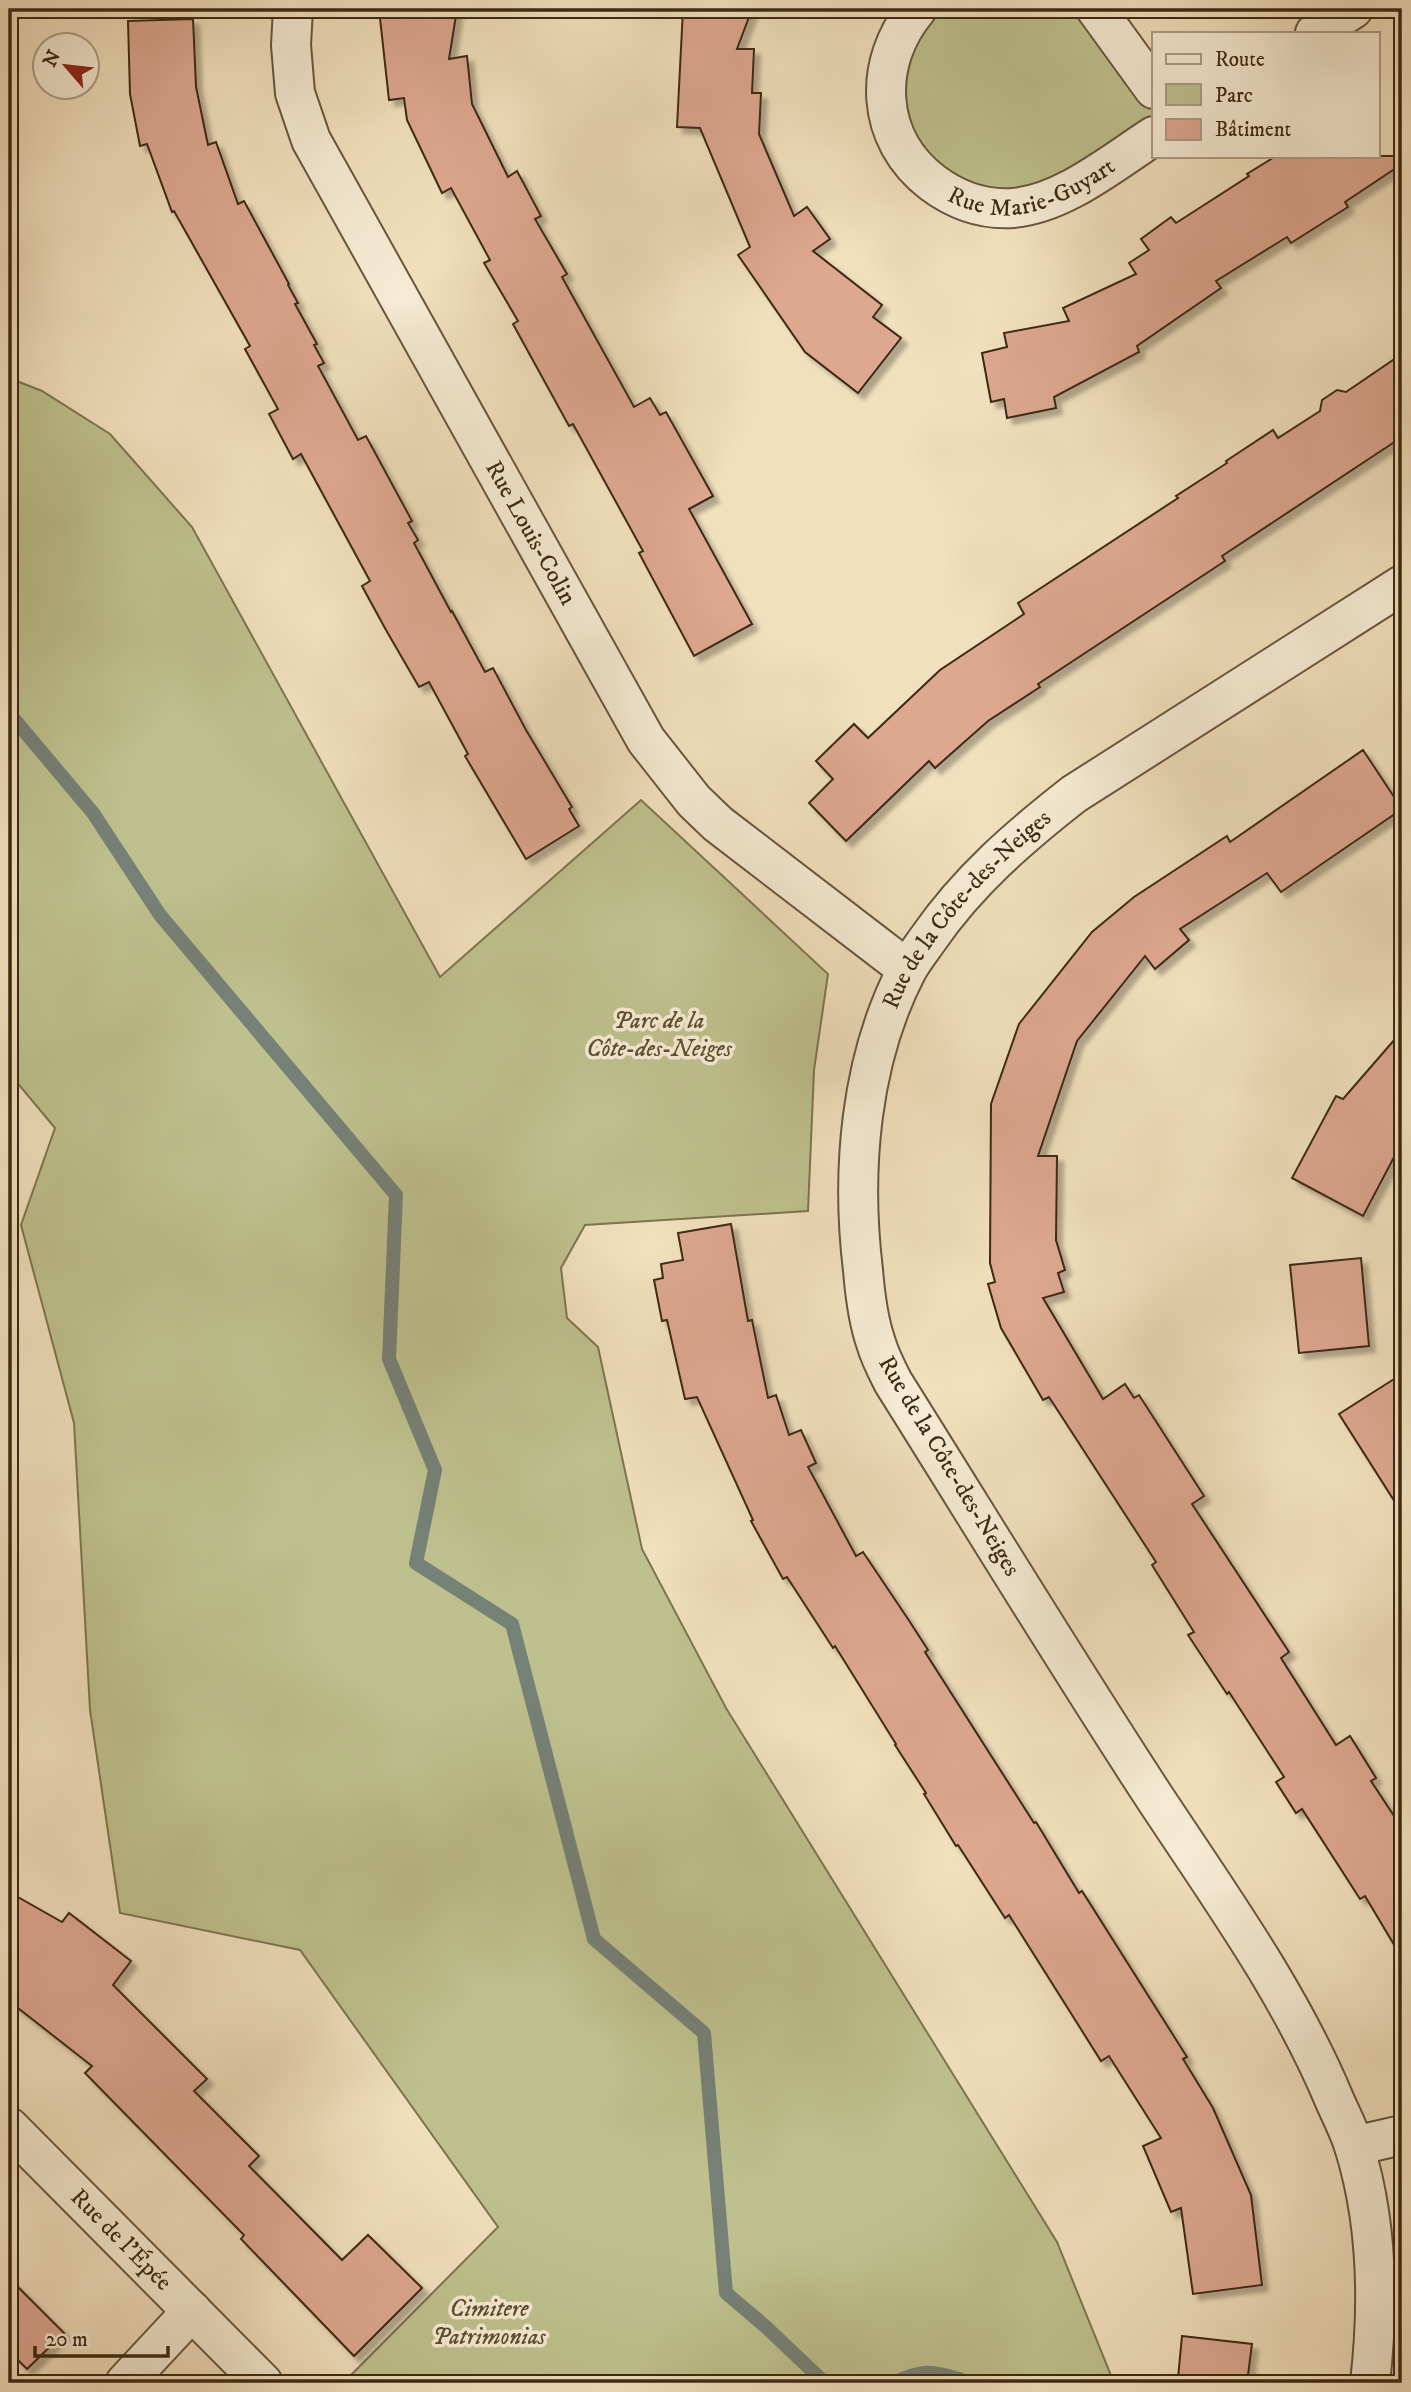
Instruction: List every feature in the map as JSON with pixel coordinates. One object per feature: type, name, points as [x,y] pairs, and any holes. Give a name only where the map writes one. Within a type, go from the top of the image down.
[{"type":"street","name":"Rue Louis-Colin","points":[[293,9],[291,46],[295,93],[311,140],[646,740],[694,801],[718,824],[907,969]]},
{"type":"street","name":"Rue Marie-Guyart","points":[[917,9],[904,24],[889,60],[885,85],[889,118],[899,144],[919,172],[950,195],[976,205],[1012,208],[1056,198],[1152,137]]},
{"type":"street","points":[[1096,9],[1152,86]]},
{"type":"street","points":[[1317,32],[1353,9]]},
{"type":"street","name":"Rue de la Côte-des-Neiges","points":[[1370,2383],[1375,2341],[1376,2278],[1368,2203],[1354,2146],[1322,2068],[1289,2004],[1104,1720],[893,1382],[876,1345],[867,1307],[858,1207],[864,1104],[877,1048],[907,969],[976,877],[1074,794],[1402,585]]},
{"type":"street","name":"Rue de l'Épée","points":[[9,2127],[263,2383]]},
{"type":"street","points":[[1354,2146],[1402,2135]]},
{"type":"street","points":[[125,2383],[192,2311]]},
{"type":"green space","points":[[917,9],[1096,9],[1152,86],[1152,137],[1076,186],[976,205],[889,118]]},
{"type":"green space","points":[[9,378],[42,391],[110,434],[192,527],[440,977],[641,800],[828,974],[814,1070],[808,1211],[585,1225],[561,1268],[567,1318],[598,1347],[642,1549],[726,1708],[1057,2242],[1114,2383],[343,2383],[498,2227],[300,1950],[120,1913],[90,1710],[74,1423],[21,1225],[55,1128],[9,1073]]},
{"type":"building","points":[[379,9],[457,9],[449,59],[467,56],[472,104],[508,177],[517,171],[541,216],[535,219],[567,274],[562,277],[634,407],[650,398],[660,415],[666,412],[713,496],[689,509],[752,624],[694,656],[639,553],[643,551],[573,424],[569,426],[513,324],[518,321],[484,263],[490,260],[451,188],[442,193],[407,120],[404,98],[389,100]]},
{"type":"building","points":[[683,9],[752,9],[737,49],[754,49],[752,93],[761,93],[759,134],[794,216],[807,207],[830,239],[813,251],[882,305],[873,317],[901,338],[858,393],[805,352],[738,255],[750,247],[700,128],[677,127]]},
{"type":"building","points":[[193,19],[196,87],[208,145],[216,142],[238,204],[244,201],[289,284],[298,303],[295,304],[317,344],[314,345],[324,363],[318,366],[358,440],[366,436],[412,521],[408,523],[418,540],[414,543],[451,612],[485,672],[493,668],[572,807],[569,809],[579,826],[526,859],[465,756],[468,754],[429,682],[419,687],[386,630],[362,586],[370,581],[301,454],[293,459],[269,414],[278,409],[245,349],[250,346],[174,211],[172,212],[147,144],[140,146],[130,94],[128,21]]},
{"type":"building","points":[[1402,156],[1402,164],[1345,202],[1348,207],[1291,243],[1287,237],[1216,281],[1221,288],[1137,346],[1139,352],[1054,397],[1056,408],[1007,418],[1004,399],[991,402],[982,353],[1007,347],[1004,333],[1069,321],[1063,308],[1136,274],[1129,263],[1149,250],[1141,239],[1171,217],[1176,223],[1249,176],[1247,174],[1273,158]]},
{"type":"building","points":[[1402,354],[1402,437],[1222,556],[1225,561],[1038,684],[1040,687],[988,721],[935,768],[929,761],[846,841],[809,803],[833,779],[816,761],[854,724],[868,738],[940,670],[1024,614],[1018,603],[1178,498],[1176,496],[1273,430],[1278,438],[1320,411],[1322,400],[1337,390],[1346,392]]},
{"type":"building","points":[[1363,750],[1402,809],[1281,892],[1267,873],[1180,929],[1189,940],[1155,969],[1145,956],[1077,1041],[1038,1156],[1057,1156],[1056,1240],[1065,1270],[1058,1273],[1064,1292],[1043,1298],[1103,1399],[1125,1384],[1134,1398],[1139,1395],[1204,1496],[1192,1504],[1289,1652],[1281,1658],[1336,1745],[1350,1736],[1376,1778],[1371,1781],[1402,1828],[1402,1958],[1365,1896],[1360,1899],[1302,1809],[1296,1813],[1276,1782],[1284,1777],[1188,1635],[1194,1632],[1152,1565],[1156,1562],[1049,1397],[1043,1400],[1001,1328],[988,1284],[995,1282],[990,1263],[991,1104],[1019,1024],[1092,932],[1134,897],[1227,836],[1230,842]]},
{"type":"building","points":[[1402,1031],[1402,1142],[1363,1216],[1292,1178],[1336,1096],[1343,1099]]},
{"type":"building","points":[[731,1224],[748,1321],[752,1320],[768,1398],[776,1395],[789,1435],[801,1430],[816,1463],[808,1467],[856,1556],[863,1552],[908,1619],[928,1650],[925,1652],[1187,2057],[1183,2059],[1213,2108],[1251,2195],[1262,2285],[1193,2294],[1181,2208],[1171,2212],[1143,2146],[1161,2138],[1109,2056],[1101,2061],[1009,1915],[1005,1918],[958,1845],[956,1846],[835,1646],[833,1648],[787,1577],[783,1579],[751,1521],[753,1520],[697,1397],[685,1399],[667,1320],[662,1321],[654,1280],[663,1278],[661,1264],[683,1260],[678,1233]]},
{"type":"building","points":[[1361,1258],[1369,1346],[1299,1353],[1290,1265]]},
{"type":"building","points":[[1402,1374],[1402,1513],[1339,1414]]},
{"type":"building","points":[[9,1892],[62,1922],[69,1913],[131,1961],[113,1985],[207,2079],[194,2091],[259,2156],[249,2166],[342,2260],[368,2235],[422,2288],[354,2356],[241,2239],[244,2235],[85,2073],[92,2066],[9,2001]]},
{"type":"building","points":[[9,2278],[64,2333],[27,2369],[9,2351]]},
{"type":"building","points":[[1182,2336],[1252,2344],[1247,2383],[1178,2378]]},
{"type":"waterway","points":[[9,713],[93,813],[160,915],[396,1195],[389,1359],[435,1470],[416,1563],[512,1624],[594,1939],[704,2033],[726,2293],[825,2383]]},
{"type":"waterway","points":[[893,2383],[926,2373],[959,2379],[960,2383]]},
{"type":"park label","name":"Parc de la Côte-des-Neiges","points":[[659,1035]]},
{"type":"park label","name":"Cimitere Patrimonias","points":[[489,2323]]}]
